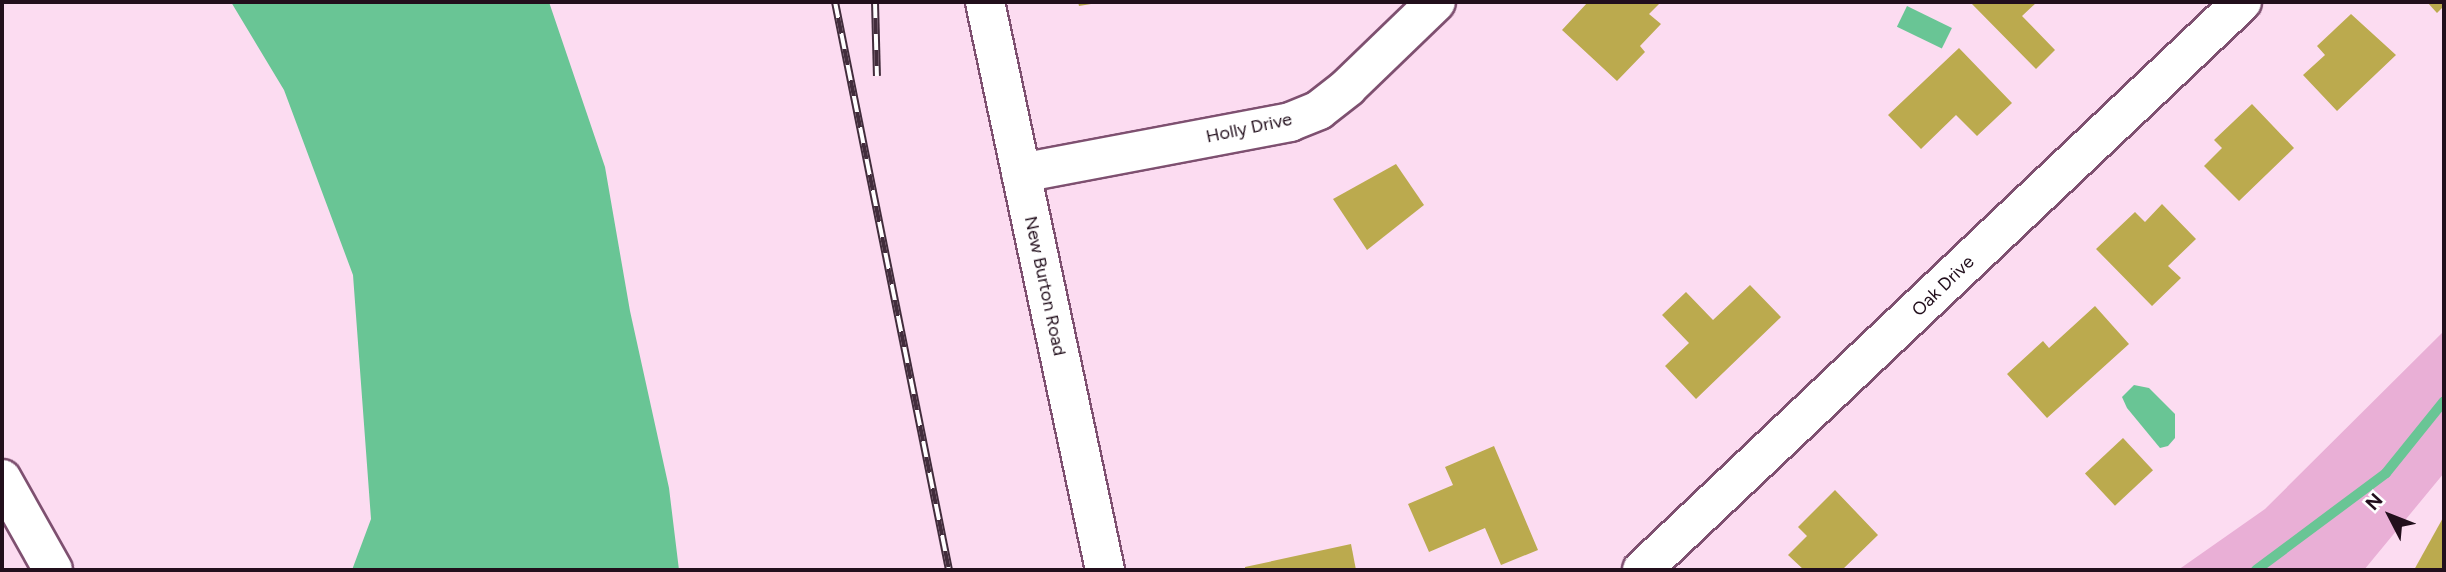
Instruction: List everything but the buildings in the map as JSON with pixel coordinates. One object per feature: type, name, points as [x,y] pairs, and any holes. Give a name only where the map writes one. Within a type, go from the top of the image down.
[{"type":"street","name":"New Burton Road","points":[[985,2],[1105,570]]},
{"type":"street","name":"Holly Drive","points":[[1021,173],[1290,122],[1309,114],[1348,87],[1436,2]]},
{"type":"street","name":"Oak Drive","points":[[1642,570],[2242,2]]},
{"type":"street","points":[[2,479],[53,570]]},
{"type":"shaded area","points":[[231,2],[549,2],[605,167],[630,311],[669,488],[679,570],[352,570],[371,519],[353,275],[284,90]]},
{"type":"shaded area","points":[[1907,6],[1952,28],[1942,49],[1897,27]]},
{"type":"shaded area","points":[[2444,331],[2444,473],[2364,570],[2178,570],[2265,509]]},
{"type":"shaded area","points":[[2134,385],[2149,388],[2175,414],[2175,438],[2168,446],[2160,448],[2127,408],[2122,397]]},
{"type":"waterway","points":[[2256,570],[2386,473],[2444,401]]},
{"type":"railway","points":[[835,2],[949,570]]},
{"type":"railway","points":[[875,2],[877,76]]}]
